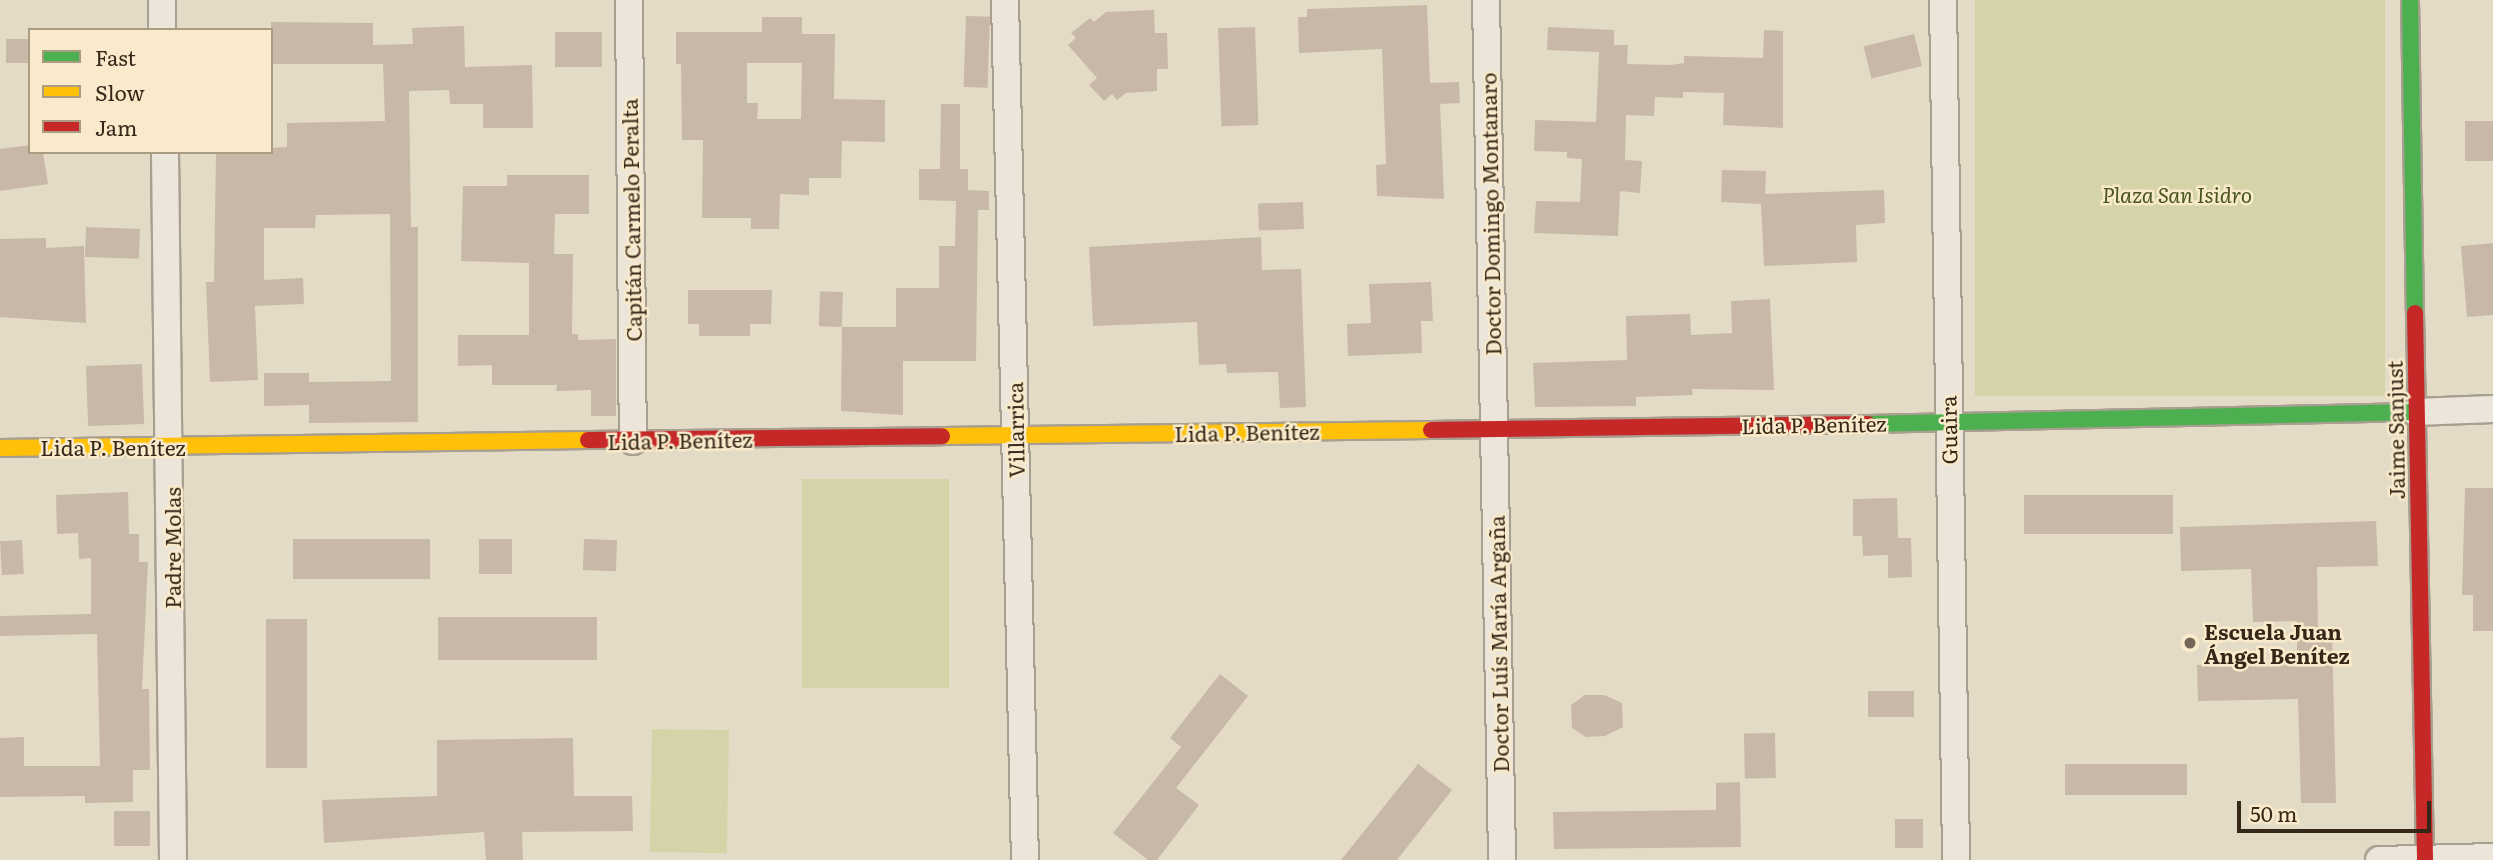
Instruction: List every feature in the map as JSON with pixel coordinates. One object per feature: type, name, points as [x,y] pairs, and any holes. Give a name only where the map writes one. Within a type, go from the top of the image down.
[{"type":"street","points":[[162,0],[162,28]]},
{"type":"street","name":"Capitán Carmelo Peralta","points":[[629,0],[633,441]]},
{"type":"street","name":"Villarrica","points":[[1005,0],[1025,860]]},
{"type":"street","name":"Doctor Domingo Montanaro","points":[[1486,0],[1494,427]]},
{"type":"street","name":"Guaira","points":[[1944,0],[1956,860]]},
{"type":"street","name":"Jaime Sanjust","points":[[2410,0],[2415,412],[2425,859]]},
{"type":"street","name":"Padre Molas","points":[[165,154],[172,447],[173,860]]},
{"type":"street","name":"Lida P. Benítez","points":[[0,448],[1948,423],[2493,409]]},
{"type":"street","name":"Doctor Luís María Argaña","points":[[1494,427],[1503,860]]},
{"type":"street","points":[[2379,860],[2493,857]]},
{"type":"green space","name":"Plaza San Isidro","points":[[1975,0],[2385,0],[2385,396],[1975,396]]},
{"type":"green space","points":[[802,479],[949,479],[949,688],[802,688]]},
{"type":"green space","points":[[652,729],[729,730],[727,853],[650,852]]},
{"type":"building","points":[[1427,5],[1430,83],[1459,82],[1460,103],[1440,104],[1444,199],[1377,196],[1376,165],[1386,164],[1382,49],[1299,53],[1298,17],[1307,17],[1307,9]]},
{"type":"building","points":[[1154,10],[1155,33],[1167,33],[1168,69],[1157,69],[1157,91],[1126,93],[1117,100],[1112,94],[1104,101],[1089,85],[1097,78],[1068,45],[1076,38],[1071,33],[1090,18],[1094,22],[1106,12]]},
{"type":"building","points":[[966,16],[990,17],[988,88],[964,87]]},
{"type":"building","points":[[762,17],[802,17],[802,34],[835,34],[834,99],[885,100],[885,142],[842,141],[841,178],[809,178],[809,195],[780,194],[779,229],[751,229],[751,218],[702,218],[703,140],[682,140],[681,64],[676,64],[676,32],[762,32]],"holes":[[[747,63],[802,63],[801,119],[757,119],[758,103],[747,103]]]},
{"type":"building","points":[[271,22],[373,23],[373,45],[413,44],[412,28],[464,26],[465,67],[532,65],[533,128],[483,128],[483,104],[450,104],[449,90],[409,91],[411,227],[418,227],[418,422],[309,423],[309,405],[264,406],[264,373],[309,373],[309,382],[391,381],[390,214],[316,215],[315,228],[264,228],[264,280],[303,278],[304,304],[255,306],[258,380],[210,382],[206,282],[214,282],[216,154],[273,154],[273,148],[287,147],[287,123],[385,121],[383,64],[273,64]]},
{"type":"building","points":[[1255,27],[1258,125],[1221,126],[1218,28]]},
{"type":"building","points":[[1548,27],[1614,30],[1614,45],[1628,45],[1627,64],[1670,65],[1684,63],[1684,56],[1763,58],[1764,30],[1783,31],[1783,128],[1723,125],[1724,93],[1683,92],[1683,98],[1655,97],[1654,116],[1626,115],[1625,160],[1642,161],[1640,193],[1620,191],[1618,236],[1534,233],[1536,201],[1580,202],[1582,159],[1567,158],[1567,152],[1534,151],[1535,120],[1596,122],[1599,52],[1547,50]]},
{"type":"building","points":[[555,32],[602,32],[602,67],[555,67]]},
{"type":"building","points":[[1914,34],[1922,66],[1872,79],[1864,47]]},
{"type":"building","points":[[6,39],[28,39],[28,63],[6,63]]},
{"type":"building","points":[[941,104],[960,104],[960,169],[968,169],[968,190],[989,191],[989,210],[978,210],[976,361],[903,361],[903,415],[841,411],[842,327],[896,327],[896,288],[939,288],[939,246],[955,246],[956,201],[919,200],[919,169],[940,169]]},
{"type":"building","points":[[2465,121],[2493,121],[2493,161],[2465,161]]},
{"type":"building","points":[[28,145],[28,154],[43,154],[48,184],[0,191],[0,149]]},
{"type":"building","points":[[1722,170],[1766,171],[1765,194],[1884,190],[1885,223],[1856,225],[1857,262],[1764,266],[1761,204],[1721,202]]},
{"type":"building","points":[[507,175],[589,175],[589,214],[555,214],[554,254],[573,254],[572,334],[578,334],[578,340],[616,339],[616,416],[591,416],[591,390],[556,391],[557,385],[492,385],[492,365],[458,366],[458,335],[529,335],[529,263],[461,261],[463,186],[507,186]]},
{"type":"building","points":[[1303,202],[1304,229],[1259,231],[1258,204]]},
{"type":"building","points":[[86,227],[140,229],[139,259],[85,257]]},
{"type":"building","points":[[1261,237],[1262,270],[1301,269],[1306,407],[1280,408],[1278,372],[1227,373],[1226,364],[1199,365],[1197,322],[1093,326],[1089,247]]},
{"type":"building","points":[[46,238],[46,248],[84,246],[86,323],[0,317],[0,239]]},
{"type":"building","points":[[2493,243],[2493,315],[2467,317],[2461,246]]},
{"type":"building","points":[[1431,282],[1433,321],[1421,321],[1422,353],[1348,356],[1347,324],[1371,323],[1369,284]]},
{"type":"building","points":[[688,290],[772,290],[771,324],[750,324],[750,336],[699,336],[699,324],[688,324]]},
{"type":"building","points":[[820,291],[843,292],[842,327],[819,326]]},
{"type":"building","points":[[1770,299],[1774,390],[1692,389],[1693,395],[1636,397],[1636,406],[1535,407],[1533,363],[1627,360],[1626,316],[1690,314],[1691,335],[1732,333],[1731,301]]},
{"type":"building","points":[[142,364],[144,424],[88,426],[86,366]]},
{"type":"building","points":[[2465,488],[2493,488],[2493,631],[2473,631],[2473,595],[2462,595]]},
{"type":"building","points":[[128,492],[129,534],[139,534],[139,562],[148,562],[142,689],[149,689],[150,770],[133,770],[133,802],[85,803],[85,796],[0,797],[0,738],[24,737],[24,766],[100,766],[97,634],[0,636],[0,616],[91,614],[91,558],[79,559],[78,533],[57,534],[56,495]]},
{"type":"building","points":[[2024,495],[2173,495],[2173,534],[2024,534]]},
{"type":"building","points":[[1897,498],[1898,538],[1911,538],[1912,577],[1888,578],[1888,555],[1863,556],[1862,536],[1853,536],[1853,499]]},
{"type":"building","points":[[2376,521],[2378,566],[2317,567],[2318,630],[2332,630],[2336,803],[2301,803],[2298,699],[2198,701],[2197,665],[2297,662],[2297,621],[2253,622],[2251,569],[2181,571],[2180,527]]},
{"type":"building","points":[[293,539],[430,539],[430,579],[293,579]]},
{"type":"building","points":[[479,539],[512,539],[512,574],[479,574]]},
{"type":"building","points":[[584,539],[617,540],[616,571],[583,570]]},
{"type":"building","points":[[22,540],[24,574],[2,575],[0,541]]},
{"type":"building","points":[[438,617],[597,617],[597,660],[438,660]]},
{"type":"building","points":[[266,619],[307,619],[307,768],[266,768]]},
{"type":"building","points":[[1220,674],[1248,696],[1176,788],[1199,805],[1157,860],[1148,860],[1113,833],[1181,747],[1170,738]]},
{"type":"building","points":[[1868,691],[1914,691],[1914,717],[1868,717]]},
{"type":"building","points":[[1585,695],[1604,695],[1622,703],[1623,727],[1605,736],[1586,737],[1572,728],[1571,705]]},
{"type":"building","points":[[1775,733],[1776,778],[1745,779],[1744,734]]},
{"type":"building","points":[[573,738],[574,796],[632,796],[633,831],[522,832],[523,860],[486,860],[484,832],[324,843],[322,800],[437,796],[437,740]]},
{"type":"building","points":[[1418,764],[1452,790],[1397,860],[1341,860]]},
{"type":"building","points":[[2065,764],[2187,764],[2187,795],[2065,795]]},
{"type":"building","points":[[1740,782],[1741,847],[1554,849],[1553,812],[1716,810],[1716,783]]},
{"type":"building","points":[[114,811],[150,811],[150,846],[114,846]]},
{"type":"building","points":[[1895,819],[1923,819],[1923,848],[1895,848]]},
{"type":"traffic: fast","points":[[2410,0],[2415,313]]},
{"type":"traffic: fast","points":[[1868,424],[2415,412]]},
{"type":"traffic: slow","points":[[942,436],[1431,430]]},
{"type":"traffic: slow","points":[[0,448],[588,440]]},
{"type":"traffic: jam","points":[[2415,313],[2425,860]]},
{"type":"traffic: jam","points":[[1431,430],[1868,424]]},
{"type":"traffic: jam","points":[[588,440],[942,436]]},
{"type":"place","name":"Escuela Juan Ángel Benítez","points":[[2190,643]]}]
